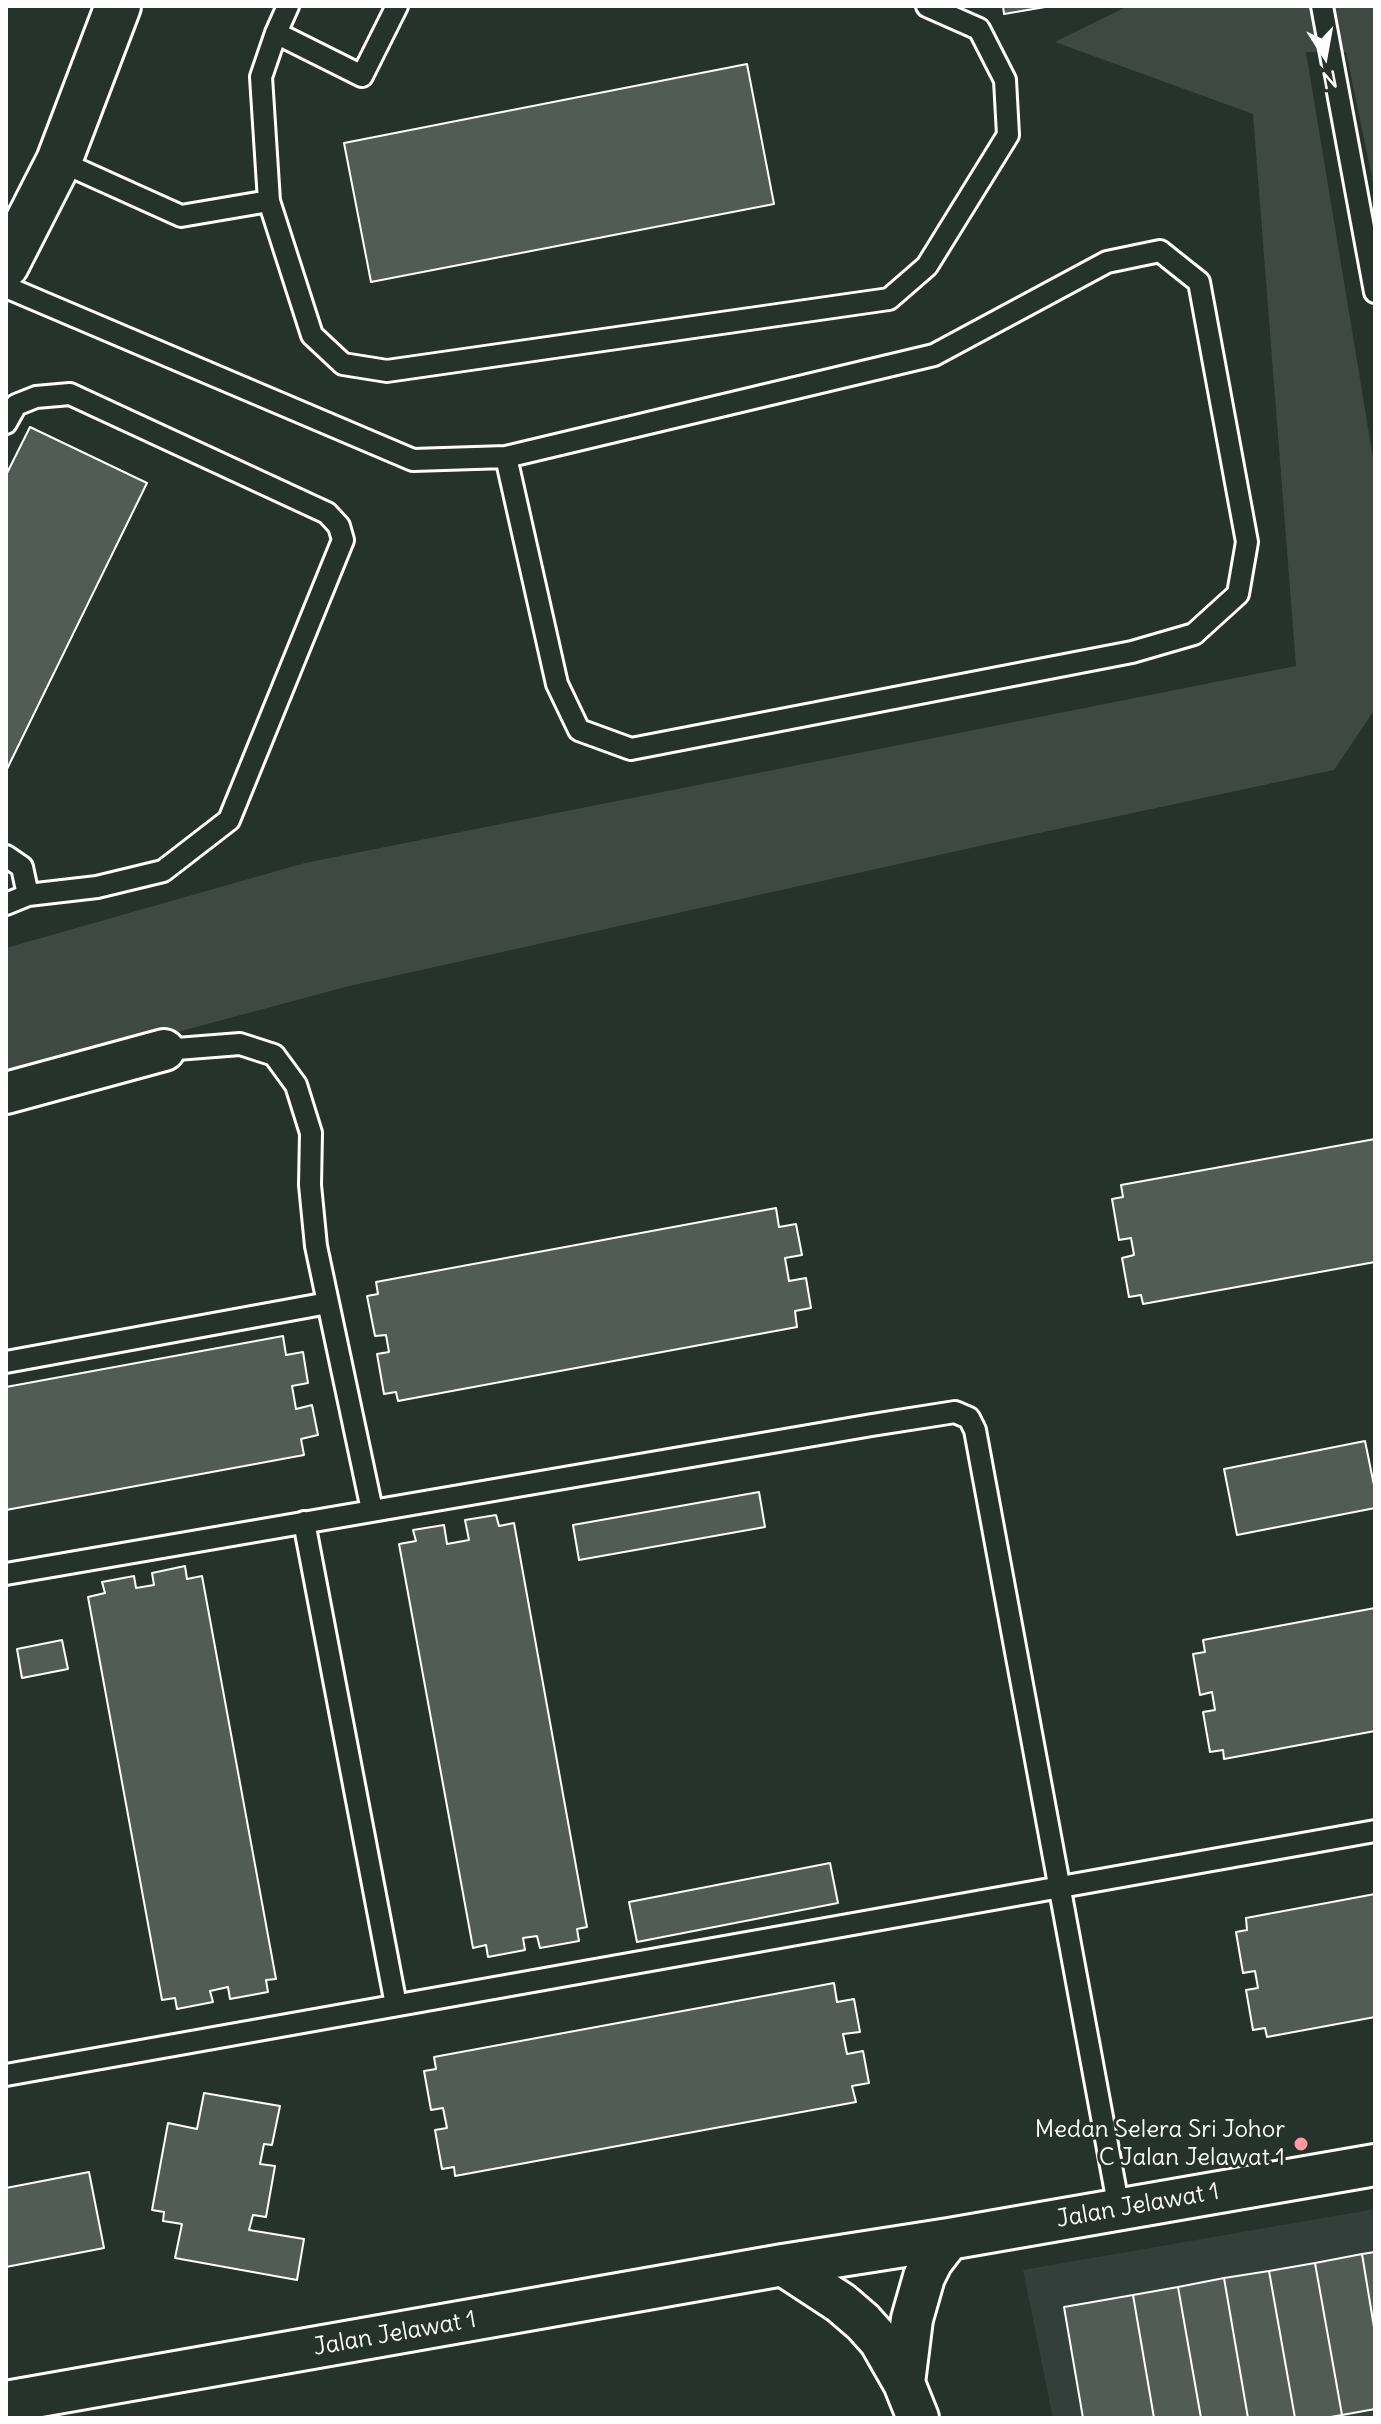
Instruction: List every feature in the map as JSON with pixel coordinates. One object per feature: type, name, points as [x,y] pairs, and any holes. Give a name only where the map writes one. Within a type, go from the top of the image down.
[{"type":"street","points":[[6,265],[59,161],[118,6]]},
{"type":"street","points":[[6,1093],[164,1050]]},
{"type":"street","name":"Jalan Jelawat 1","points":[[6,2402],[783,2265],[1375,2165]]},
{"type":"street","points":[[911,2400],[912,2319],[924,2277],[949,2239]]},
{"type":"street","points":[[783,2265],[841,2303],[863,2322],[880,2341],[911,2400]]},
{"type":"lane","points":[[288,6],[261,77],[269,201],[312,335],[343,364],[387,371],[889,299],[927,266],[1008,135],[1005,80],[979,29],[927,6]]},
{"type":"lane","points":[[276,33],[362,76],[397,6]]},
{"type":"lane","points":[[1322,6],[1375,292]]},
{"type":"lane","points":[[59,161],[181,216],[269,201]]},
{"type":"lane","points":[[6,287],[413,460],[506,457],[934,355],[1107,262],[1160,251],[1199,282],[1247,542],[1238,594],[1194,634],[1132,652],[631,749],[579,730],[557,684],[506,457]]},
{"type":"lane","points":[[6,423],[16,405],[36,397],[70,394],[327,513],[339,526],[343,540],[229,820],[163,871],[97,887],[28,895],[6,904]]},
{"type":"lane","points":[[6,856],[22,867],[28,895]]},
{"type":"lane","points":[[164,1050],[240,1044],[274,1055],[296,1085],[311,1133],[310,1185],[316,1246],[372,1510]]},
{"type":"lane","points":[[6,1362],[328,1303]]},
{"type":"lane","points":[[6,1574],[886,1422],[955,1412],[969,1418],[975,1430],[1119,2209]]},
{"type":"lane","points":[[304,1522],[396,2005]]},
{"type":"lane","points":[[6,2075],[1375,1831]]},
{"type":"shaded area","points":[[1128,6],[1375,6],[1375,192],[1346,52],[1306,52],[1375,470],[1375,709],[1334,770],[349,986],[6,1078],[6,948],[305,863],[1296,666],[1253,114],[1055,42]]},
{"type":"shaded area","points":[[1375,2209],[1375,2418],[1053,2418],[1023,2270]]},
{"type":"building","points":[[1003,6],[1051,6],[1004,14]]},
{"type":"building","points":[[747,64],[774,204],[371,282],[344,143]]},
{"type":"building","points":[[30,427],[147,483],[6,771],[6,475]]},
{"type":"building","points":[[1375,1139],[1375,1262],[1143,1304],[1141,1295],[1129,1297],[1122,1258],[1134,1255],[1131,1238],[1119,1240],[1112,1199],[1123,1197],[1121,1185]]},
{"type":"building","points":[[776,1208],[779,1227],[796,1224],[802,1255],[785,1258],[789,1281],[806,1278],[811,1308],[795,1311],[797,1327],[398,1401],[396,1392],[384,1394],[377,1354],[389,1352],[386,1335],[375,1336],[367,1296],[378,1294],[376,1282]]},
{"type":"building","points":[[283,1336],[286,1355],[303,1352],[308,1383],[292,1386],[296,1409],[312,1405],[318,1435],[301,1439],[304,1455],[6,1510],[6,1387]]},
{"type":"building","points":[[1365,1441],[1375,1490],[1375,1508],[1237,1535],[1224,1469]]},
{"type":"building","points":[[759,1492],[765,1527],[579,1560],[573,1525]]},
{"type":"building","points":[[496,1515],[499,1526],[514,1523],[587,1927],[577,1929],[579,1941],[540,1948],[537,1936],[523,1938],[525,1950],[488,1957],[486,1945],[473,1948],[399,1544],[416,1541],[413,1530],[444,1525],[447,1544],[469,1540],[465,1520]]},
{"type":"building","points":[[185,1566],[187,1579],[202,1576],[276,1979],[266,1980],[268,1992],[230,1999],[228,1987],[210,1991],[213,2002],[177,2009],[175,1998],[162,2000],[88,1597],[105,1593],[102,1582],[134,1576],[136,1588],[154,1585],[152,1573]]},
{"type":"building","points":[[1375,1608],[1375,1731],[1224,1759],[1223,1750],[1210,1752],[1203,1712],[1215,1710],[1212,1692],[1200,1695],[1193,1654],[1205,1652],[1203,1640]]},
{"type":"building","points":[[62,1640],[68,1669],[22,1678],[17,1649]]},
{"type":"building","points":[[830,1863],[838,1903],[637,1942],[629,1902]]},
{"type":"building","points":[[1375,1894],[1375,2017],[1267,2037],[1265,2028],[1253,2030],[1246,1990],[1258,1988],[1255,1971],[1243,1973],[1236,1932],[1247,1930],[1246,1918]]},
{"type":"building","points":[[834,1983],[837,2002],[854,1999],[860,2032],[843,2034],[847,2054],[863,2051],[869,2083],[852,2086],[856,2102],[455,2176],[454,2167],[442,2169],[435,2130],[447,2128],[443,2108],[431,2110],[424,2071],[436,2069],[434,2057]]},
{"type":"building","points":[[204,2093],[280,2106],[272,2145],[264,2144],[260,2164],[275,2166],[266,2217],[253,2215],[249,2230],[304,2239],[297,2280],[175,2258],[182,2224],[163,2221],[164,2212],[152,2210],[168,2123],[197,2129]]},
{"type":"building","points":[[89,2172],[104,2248],[6,2267],[6,2188]]},
{"type":"building","points":[[1375,2252],[1375,2333],[1362,2254]]},
{"type":"building","points":[[1362,2254],[1375,2333],[1375,2409],[1342,2415],[1315,2263]]},
{"type":"building","points":[[1315,2263],[1342,2415],[1295,2418],[1269,2271]]},
{"type":"building","points":[[1269,2271],[1295,2418],[1248,2418],[1224,2278]]},
{"type":"building","points":[[1224,2278],[1248,2418],[1201,2418],[1178,2287]]},
{"type":"building","points":[[1178,2287],[1201,2418],[1154,2418],[1133,2295]]},
{"type":"building","points":[[1133,2295],[1154,2418],[1083,2418],[1064,2307]]},
{"type":"place","name":"Medan Selera Sri Johor C Jalan Jelawat 1","points":[[1301,2144]]}]
